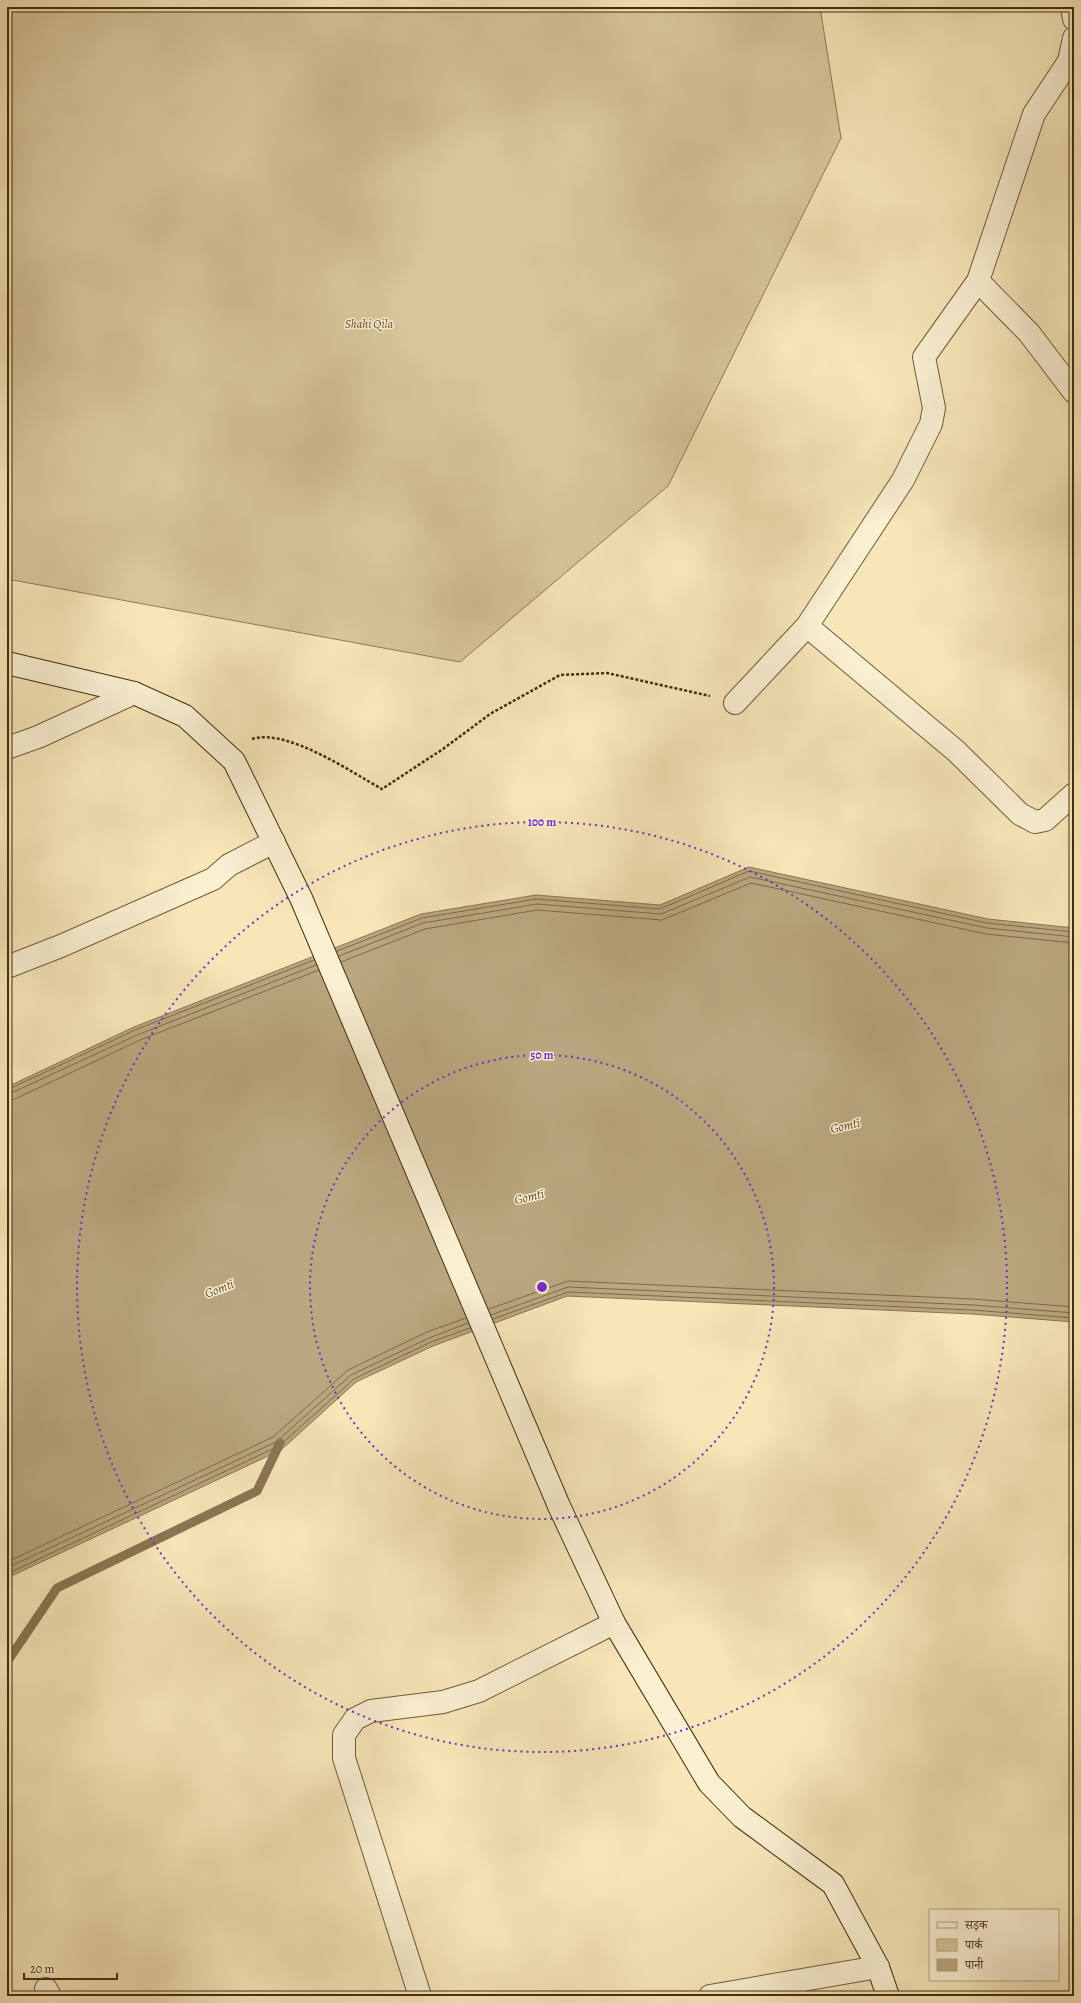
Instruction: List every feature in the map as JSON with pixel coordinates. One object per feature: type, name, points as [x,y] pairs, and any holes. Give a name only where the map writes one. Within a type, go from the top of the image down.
[{"type":"street","points":[[1072,7],[1074,19]]},
{"type":"street","points":[[735,703],[807,626],[903,480],[931,424],[934,408],[924,357],[978,281],[1034,114],[1069,61],[1074,38]]},
{"type":"street","points":[[978,281],[1029,333],[1074,392]]},
{"type":"street","points":[[807,626],[956,751],[1020,814],[1035,822],[1045,820],[1074,794]]},
{"type":"street","points":[[7,663],[134,693],[185,716],[234,761],[301,898],[559,1506],[614,1623],[709,1783],[742,1817],[833,1884],[878,1967],[888,1996]]},
{"type":"street","points":[[7,748],[38,737],[134,693]]},
{"type":"street","points":[[7,967],[61,946],[213,879],[229,866],[274,842]]},
{"type":"street","points":[[420,1996],[344,1758],[344,1735],[355,1719],[372,1711],[443,1702],[478,1691],[614,1623]]},
{"type":"street","points":[[710,1996],[878,1967]]},
{"type":"path","points":[[221,749],[257,738],[281,739],[309,749],[382,789],[443,749],[490,714],[560,675],[606,673],[682,688],[735,703]]},
{"type":"green space","name":"Shahi Qila","points":[[7,7],[820,7],[841,138],[668,486],[460,662],[7,579]]},
{"type":"water","name":"Gomtī","points":[[749,867],[988,919],[1074,928],[1074,1322],[972,1314],[567,1296],[433,1346],[356,1382],[281,1450],[7,1578],[7,1087],[134,1027],[421,914],[536,895],[660,905]]},
{"type":"waterway","points":[[7,1662],[57,1588],[257,1491],[280,1443]]}]
